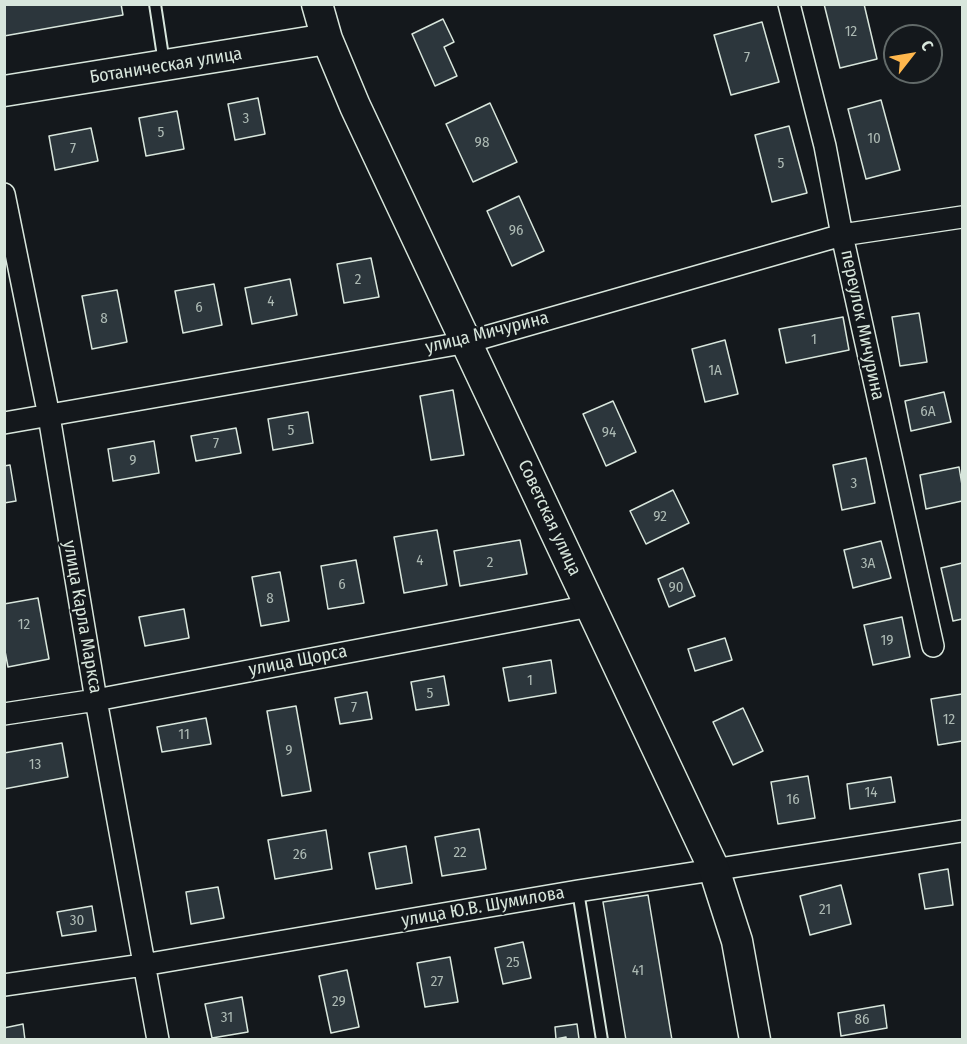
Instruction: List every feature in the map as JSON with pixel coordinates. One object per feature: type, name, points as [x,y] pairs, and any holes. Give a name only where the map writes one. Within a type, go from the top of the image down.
[{"type":"street","name":"Советская улица","points":[[317,4],[327,39],[356,106],[714,869],[737,941],[755,1040]]},
{"type":"street","name":"переулок Мичурина","points":[[789,4],[825,146],[933,646]]},
{"type":"street","name":"Ботаническая улица","points":[[4,91],[327,39]]},
{"type":"street","name":"улица Карла Маркса","points":[[4,194],[49,416],[96,700],[158,1040]]},
{"type":"street","name":"улица Мичурина","points":[[4,423],[468,342],[843,235],[963,217]]},
{"type":"street","name":"улица Щорса","points":[[4,714],[96,700],[591,606]]},
{"type":"street","name":"улица Ю.В. Шумилова","points":[[4,985],[143,965],[578,891],[963,831]]},
{"type":"lane","points":[[155,4],[165,66]]},
{"type":"lane","points":[[578,891],[602,1040]]},
{"type":"building","points":[[4,4],[121,4],[123,15],[4,36]]},
{"type":"building","points":[[824,4],[864,4],[877,59],[840,68]]},
{"type":"building","points":[[443,19],[454,42],[444,47],[457,76],[435,86],[412,34]]},
{"type":"building","points":[[762,22],[779,82],[731,95],[714,35]]},
{"type":"building","points":[[258,98],[265,134],[235,140],[228,104]]},
{"type":"building","points":[[881,100],[900,170],[866,179],[848,109]]},
{"type":"building","points":[[490,103],[517,162],[473,182],[446,124]]},
{"type":"building","points":[[177,111],[184,149],[146,156],[139,118]]},
{"type":"building","points":[[789,126],[807,193],[772,202],[755,135]]},
{"type":"building","points":[[91,128],[98,161],[55,170],[49,136]]},
{"type":"building","points":[[519,196],[544,251],[512,266],[487,211]]},
{"type":"building","points":[[371,258],[379,297],[344,303],[337,264]]},
{"type":"building","points":[[290,279],[297,315],[252,324],[245,288]]},
{"type":"building","points":[[214,284],[222,325],[183,333],[175,291]]},
{"type":"building","points":[[117,290],[127,342],[92,349],[82,296]]},
{"type":"building","points":[[919,313],[927,362],[900,366],[892,317]]},
{"type":"building","points":[[843,317],[849,350],[786,363],[779,329]]},
{"type":"building","points":[[725,340],[738,394],[705,402],[692,349]]},
{"type":"building","points":[[453,390],[464,455],[431,460],[420,396]]},
{"type":"building","points":[[944,392],[951,422],[911,431],[905,401]]},
{"type":"building","points":[[613,401],[636,452],[606,466],[583,414]]},
{"type":"building","points":[[308,412],[313,443],[273,450],[268,419]]},
{"type":"building","points":[[236,428],[241,453],[196,461],[191,436]]},
{"type":"building","points":[[154,441],[159,473],[113,481],[108,449]]},
{"type":"building","points":[[866,458],[875,503],[842,510],[833,465]]},
{"type":"building","points":[[10,465],[16,501],[4,503],[4,466]]},
{"type":"building","points":[[959,467],[962,501],[926,509],[920,475]]},
{"type":"building","points":[[673,490],[689,523],[646,544],[630,511]]},
{"type":"building","points":[[437,530],[447,585],[404,593],[394,537]]},
{"type":"building","points":[[520,540],[527,574],[460,586],[454,551]]},
{"type":"building","points":[[881,541],[891,578],[853,588],[844,550]]},
{"type":"building","points":[[356,560],[364,603],[328,609],[321,566]]},
{"type":"building","points":[[962,563],[962,619],[953,621],[941,568]]},
{"type":"building","points":[[683,568],[695,596],[669,607],[658,579]]},
{"type":"building","points":[[280,572],[289,621],[261,626],[252,577]]},
{"type":"building","points":[[38,598],[49,659],[8,667],[4,646],[4,604]]},
{"type":"building","points":[[184,609],[189,638],[145,646],[139,617]]},
{"type":"building","points":[[902,617],[910,657],[873,665],[864,625]]},
{"type":"building","points":[[725,638],[732,660],[695,671],[688,649]]},
{"type":"building","points":[[551,660],[556,693],[509,701],[503,668]]},
{"type":"building","points":[[444,676],[449,705],[416,710],[411,682]]},
{"type":"building","points":[[367,692],[372,719],[340,724],[335,698]]},
{"type":"building","points":[[962,694],[962,741],[938,745],[931,699]]},
{"type":"building","points":[[296,706],[311,791],[282,796],[267,711]]},
{"type":"building","points":[[743,708],[763,751],[733,765],[713,722]]},
{"type":"building","points":[[206,718],[211,744],[162,752],[157,727]]},
{"type":"building","points":[[62,743],[68,777],[4,789],[4,753]]},
{"type":"building","points":[[808,776],[815,818],[778,824],[771,782]]},
{"type":"building","points":[[891,777],[895,802],[850,809],[847,784]]},
{"type":"building","points":[[479,829],[486,869],[442,876],[435,837]]},
{"type":"building","points":[[326,830],[332,869],[275,879],[268,840]]},
{"type":"building","points":[[406,846],[412,883],[376,889],[369,853]]},
{"type":"building","points":[[948,869],[953,905],[925,909],[919,874]]},
{"type":"building","points":[[841,885],[851,924],[810,935],[800,896]]},
{"type":"building","points":[[218,887],[224,918],[191,924],[186,892]]},
{"type":"building","points":[[648,895],[672,1040],[626,1040],[603,902]]},
{"type":"building","points":[[92,906],[96,931],[62,936],[57,912]]},
{"type":"building","points":[[523,942],[531,978],[503,984],[495,948]]},
{"type":"building","points":[[450,957],[458,1002],[425,1007],[417,963]]},
{"type":"building","points":[[347,970],[359,1027],[331,1033],[319,976]]},
{"type":"building","points":[[242,997],[248,1032],[212,1038],[205,1004]]},
{"type":"building","points":[[884,1005],[887,1028],[841,1036],[838,1013]]},
{"type":"building","points":[[23,1024],[25,1040],[4,1040],[4,1028]]},
{"type":"building","points":[[577,1024],[579,1039],[566,1040],[566,1037],[556,1039],[555,1027]]}]
